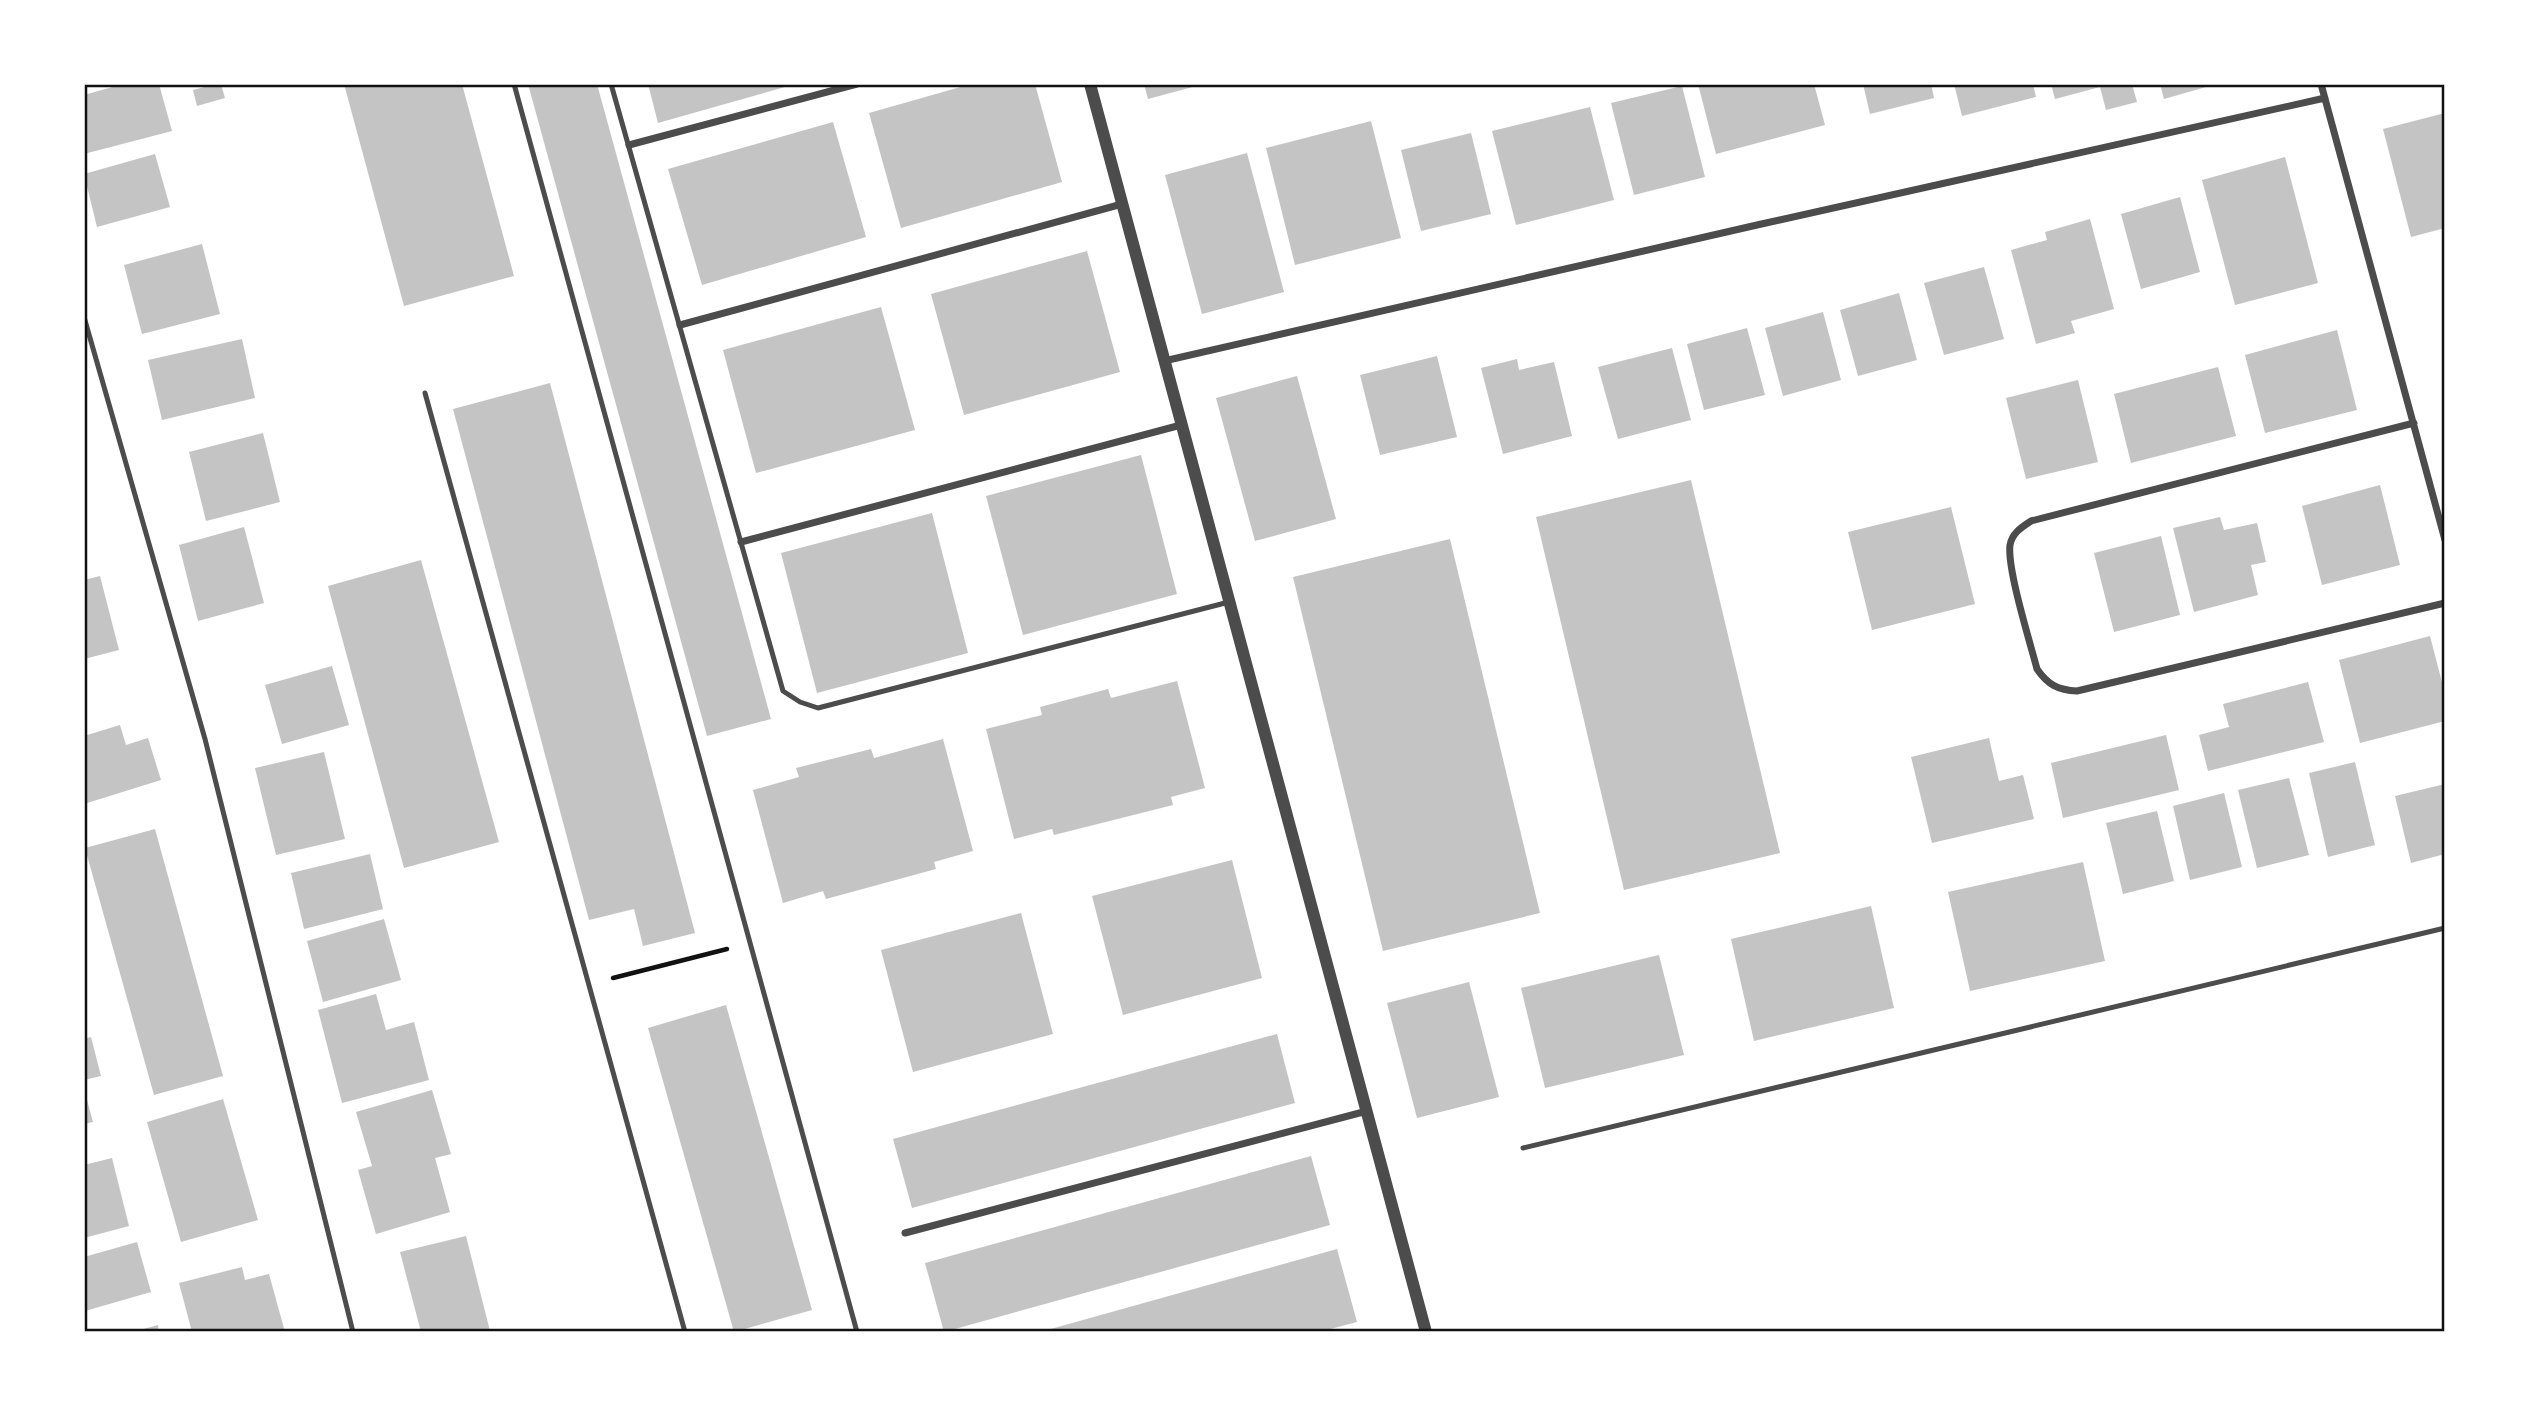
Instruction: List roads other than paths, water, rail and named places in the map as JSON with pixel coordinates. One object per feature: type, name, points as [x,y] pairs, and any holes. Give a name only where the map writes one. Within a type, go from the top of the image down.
[{"type":"street","points":[[629,145],[857,84]]},
{"type":"street","points":[[1090,84],[1426,1332]]},
{"type":"street","points":[[2321,84],[2445,540]]},
{"type":"street","points":[[1164,361],[2325,98]]},
{"type":"street","points":[[680,325],[1122,204]]},
{"type":"street","points":[[2414,423],[2031,521],[2017,530],[2010,544],[2011,566],[2037,669],[2047,683],[2062,691],[2077,691],[2445,603]]},
{"type":"street","points":[[741,542],[1181,425]]},
{"type":"street","points":[[905,1233],[1367,1111]]},
{"type":"lane","points":[[514,84],[857,1332]]},
{"type":"lane","points":[[611,84],[783,691],[800,702],[818,708],[1229,601]]},
{"type":"lane","points":[[84,317],[205,739],[353,1332]]},
{"type":"lane","points":[[425,393],[685,1332]]},
{"type":"lane","points":[[1523,1148],[2445,928]]}]
